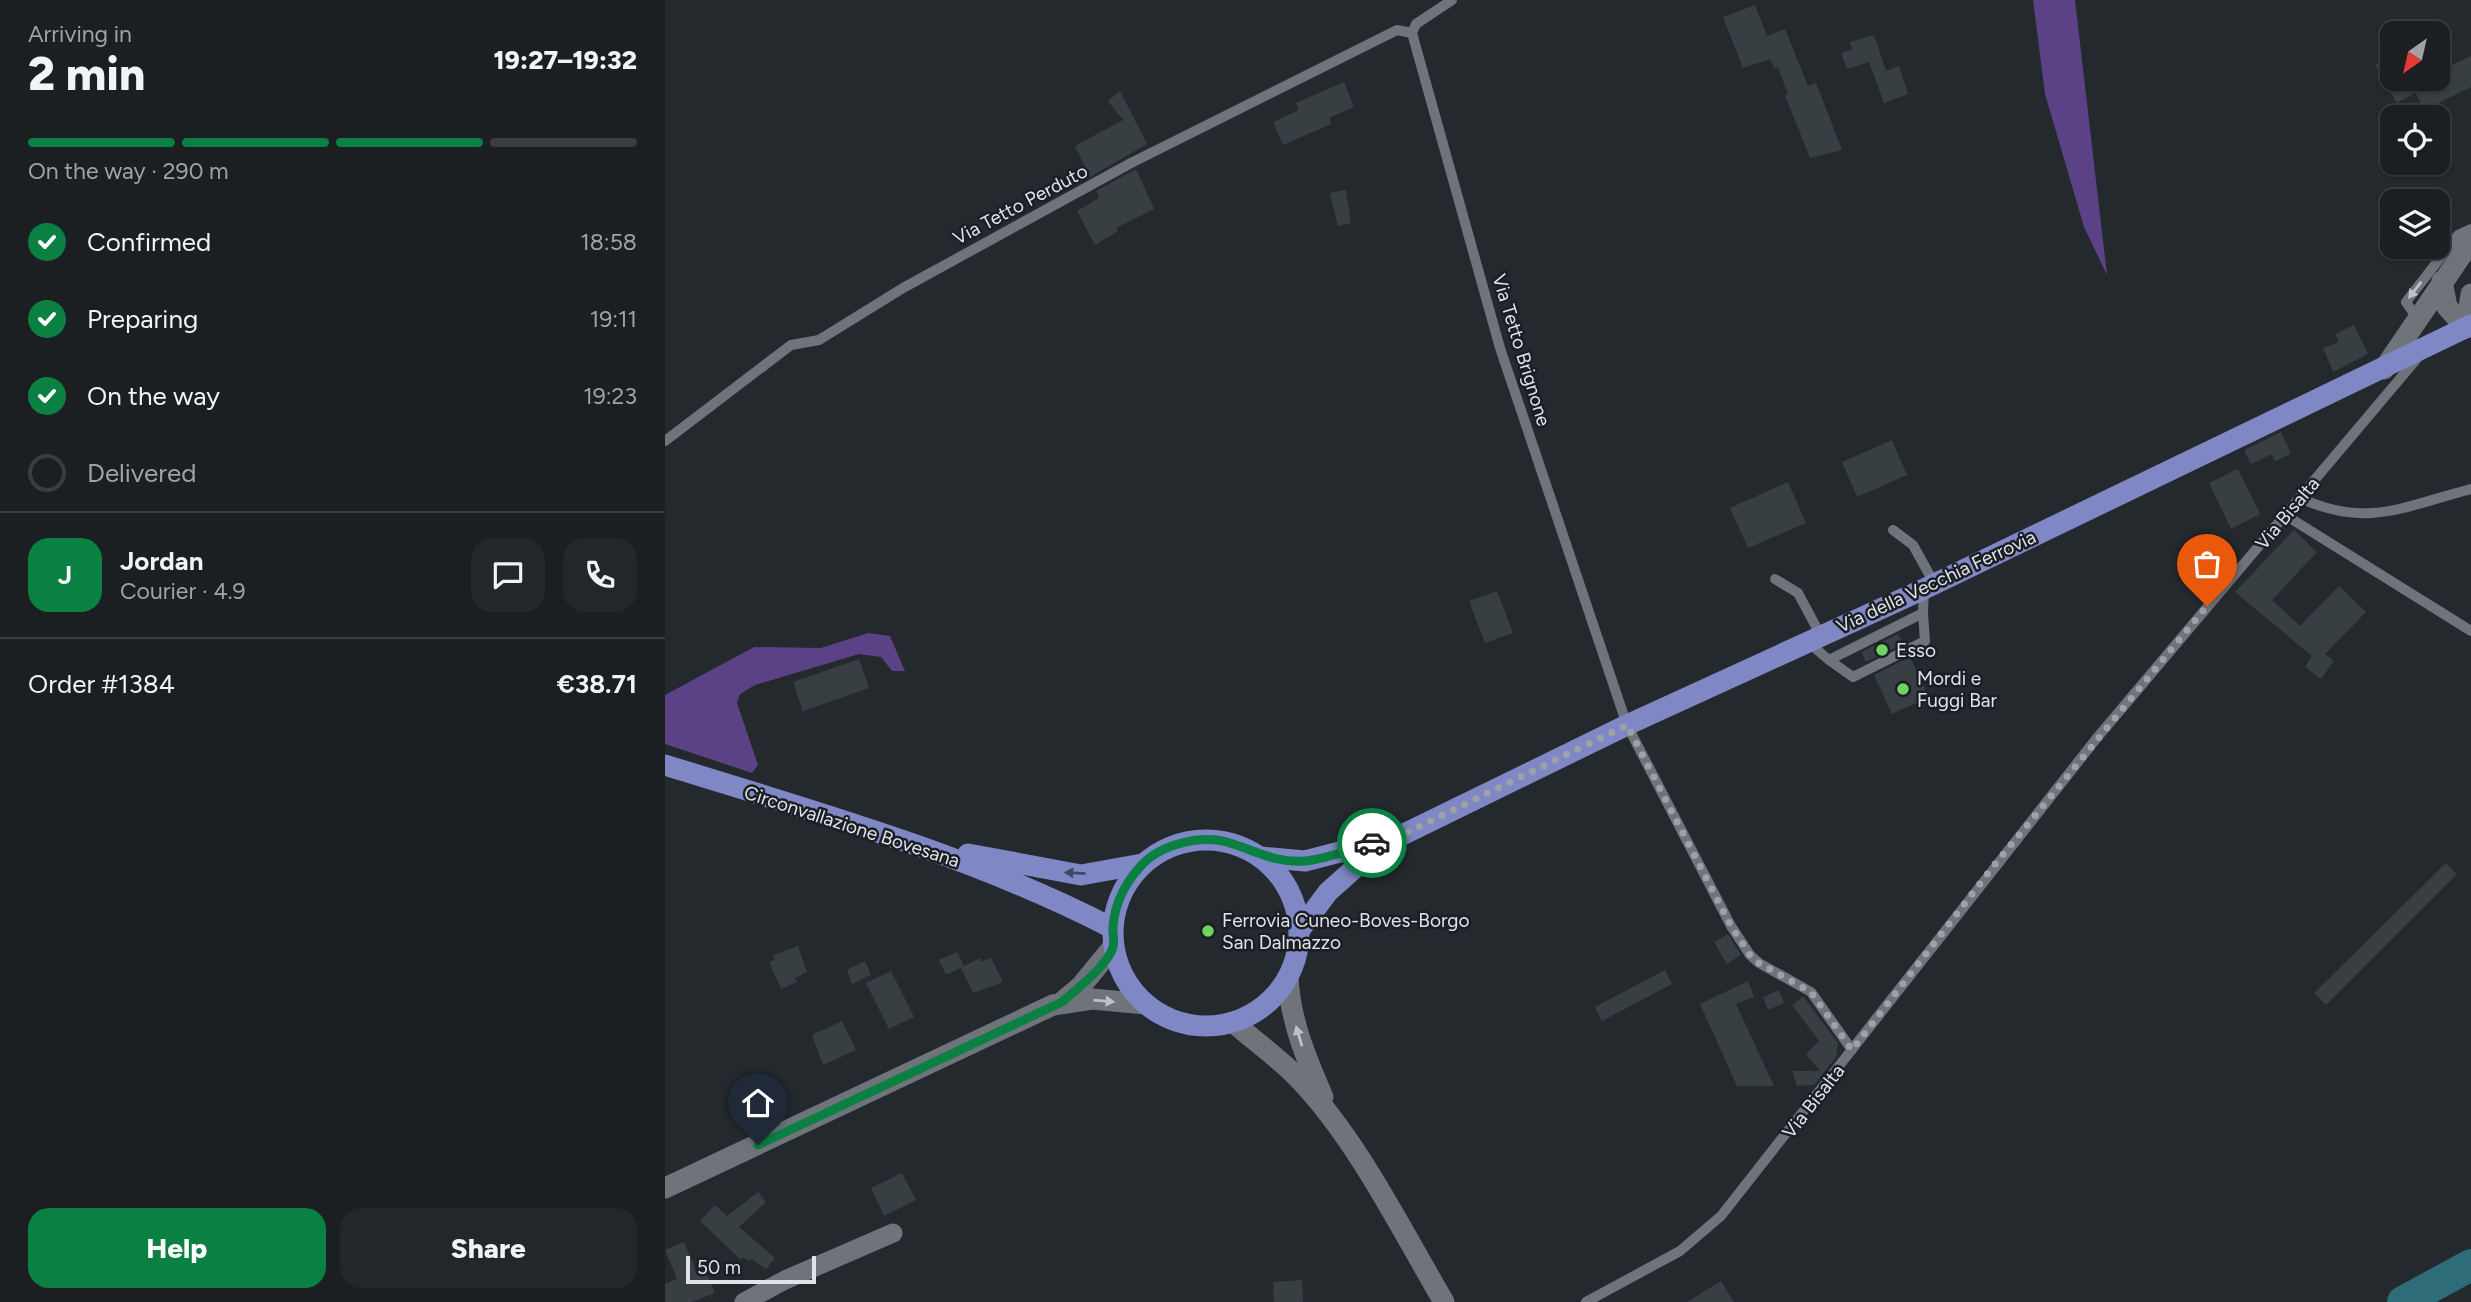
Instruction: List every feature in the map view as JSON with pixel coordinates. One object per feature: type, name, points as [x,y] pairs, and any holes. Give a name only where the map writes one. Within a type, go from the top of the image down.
[{"type":"main road","name":"Via della Vecchia Ferrovia","points":[[1299,931],[1328,892],[1365,859],[1400,836],[1627,725],[1929,586],[2468,327]]},
{"type":"main road","name":"Circonvallazione Bovesana","points":[[665,765],[908,841],[1064,903],[1113,937]]},
{"type":"main road","name":"Via della Vecchia Ferrovia","points":[[1260,857],[1304,861],[1400,836]]},
{"type":"main road","points":[[1199,840],[1231,843],[1260,857],[1280,877],[1294,903],[1299,931],[1297,955],[1288,977],[1265,1004],[1233,1022],[1210,1026],[1187,1024],[1165,1017],[1146,1004],[1131,988],[1119,969],[1113,937],[1117,904],[1127,883],[1142,864],[1168,847],[1199,840]]},
{"type":"main road","points":[[908,841],[1081,875],[1142,864]]},
{"type":"street","points":[[2384,369],[2471,241]]},
{"type":"street","points":[[2442,281],[2447,307],[2468,327]]},
{"type":"street","points":[[2468,327],[2471,294]]},
{"type":"street","points":[[665,1188],[1062,1002],[1081,986],[1113,937]]},
{"type":"street","points":[[1288,977],[1289,1004],[1301,1044],[1333,1122]]},
{"type":"street","points":[[1062,1002],[1093,999],[1146,1004]]},
{"type":"street","points":[[1233,1022],[1298,1078],[1333,1122],[1404,1229],[1444,1302]]},
{"type":"street","points":[[744,1302],[785,1280],[893,1233]]},
{"type":"street","points":[[1431,1281],[1436,1302]]},
{"type":"lane","points":[[1412,33],[1416,24],[1452,0]]},
{"type":"lane","name":"Via Tetto Perduto","points":[[665,441],[791,345],[819,340],[915,281],[1131,163],[1397,30],[1412,33]]},
{"type":"lane","name":"Via Tetto Brignone","points":[[1412,33],[1500,348],[1627,725],[1731,926],[1750,955],[1811,992],[1852,1050]]},
{"type":"lane","points":[[2417,318],[2406,302],[2458,235],[2471,229]]},
{"type":"lane","name":"Via Bisalta","points":[[1586,1302],[1680,1251],[1721,1216],[2079,761],[2425,348]]},
{"type":"lane","points":[[2300,498],[2330,510],[2360,515],[2382,513],[2471,489]]},
{"type":"lane","points":[[2285,515],[2471,631]]},
{"type":"lane","points":[[1775,579],[1798,593],[1815,639],[1829,660],[1853,677],[1925,641],[1923,613],[1929,586],[1913,545],[1893,530]]},
{"type":"lane","points":[[1829,660],[1923,613]]},
{"type":"shaded area","points":[[2033,0],[2075,0],[2107,275],[2084,227],[2045,94]]},
{"type":"shaded area","points":[[868,633],[890,636],[905,671],[892,671],[881,657],[859,654],[755,685],[740,694],[737,703],[758,765],[752,773],[665,744],[665,695],[754,647],[821,648]]},
{"type":"building","points":[[1755,5],[1767,36],[1785,29],[1808,86],[1816,83],[1842,150],[1810,158],[1785,95],[1788,94],[1778,67],[1774,68],[1770,59],[1743,68],[1723,17]]},
{"type":"building","points":[[1874,35],[1886,71],[1899,66],[1908,94],[1884,103],[1869,62],[1847,69],[1841,53],[1852,49],[1850,42]]},
{"type":"building","points":[[2471,56],[2471,87],[2434,105],[2422,105],[2415,91],[2450,91],[2450,66]]},
{"type":"building","points":[[1344,82],[1354,107],[1329,118],[1331,124],[1283,145],[1273,122],[1299,110],[1296,103]]},
{"type":"building","points":[[1120,91],[1147,144],[1090,177],[1075,146],[1123,120],[1108,101]]},
{"type":"building","points":[[2390,91],[2414,91],[2415,93],[2397,103]]},
{"type":"building","points":[[1136,169],[1154,209],[1116,228],[1118,231],[1095,245],[1077,211],[1099,198],[1096,191]]},
{"type":"building","points":[[1346,190],[1351,223],[1338,226],[1330,193]]},
{"type":"building","points":[[2354,325],[2368,354],[2333,372],[2323,348],[2339,342],[2335,334]]},
{"type":"building","points":[[2281,432],[2291,454],[2275,461],[2272,454],[2251,464],[2244,450]]},
{"type":"building","points":[[1892,440],[1907,475],[1857,497],[1842,462]]},
{"type":"building","points":[[2238,469],[2260,514],[2231,529],[2209,483]]},
{"type":"building","points":[[1788,482],[1806,523],[1748,548],[1730,508]]},
{"type":"building","points":[[2294,530],[2317,552],[2272,600],[2300,626],[2339,586],[2366,612],[2325,654],[2334,661],[2321,679],[2305,667],[2312,656],[2235,592]]},
{"type":"building","points":[[1497,591],[1513,633],[1485,643],[1469,601]]},
{"type":"building","points":[[1898,634],[1903,644],[1866,662],[1861,652]]},
{"type":"building","points":[[1910,657],[1929,697],[1892,714],[1874,675]]},
{"type":"building","points":[[859,659],[869,688],[803,711],[793,682]]},
{"type":"building","points":[[2446,863],[2457,874],[2326,1005],[2314,993]]},
{"type":"building","points":[[1728,934],[1741,955],[1727,964],[1714,942]]},
{"type":"building","points":[[798,946],[807,972],[795,978],[797,982],[781,989],[769,962],[775,960],[773,955]]},
{"type":"building","points":[[957,952],[964,966],[980,958],[981,962],[991,958],[1003,982],[973,993],[961,968],[946,975],[939,960]]},
{"type":"building","points":[[865,961],[871,975],[852,984],[847,970]]},
{"type":"building","points":[[1665,970],[1672,984],[1602,1021],[1595,1007]]},
{"type":"building","points":[[891,971],[914,1017],[889,1029],[866,983]]},
{"type":"building","points":[[1748,981],[1754,997],[1736,1004],[1774,1086],[1737,1086],[1700,1004]]},
{"type":"building","points":[[1779,990],[1784,1003],[1768,1010],[1763,997]]},
{"type":"building","points":[[1803,996],[1838,1043],[1836,1057],[1814,1085],[1797,1086],[1792,1071],[1820,1071],[1806,1054],[1819,1041],[1792,1005]]},
{"type":"building","points":[[842,1021],[856,1050],[823,1065],[812,1035]]},
{"type":"building","points":[[902,1173],[916,1200],[884,1216],[871,1188]]},
{"type":"building","points":[[758,1192],[766,1202],[739,1227],[775,1258],[766,1269],[751,1259],[749,1261],[743,1257],[741,1260],[700,1221],[715,1205],[727,1216]]},
{"type":"building","points":[[684,1242],[698,1275],[706,1272],[715,1293],[691,1302],[665,1302],[665,1284],[677,1279],[665,1250]]},
{"type":"building","points":[[1302,1280],[1303,1302],[1274,1302],[1273,1282]]},
{"type":"building","points":[[1721,1281],[1734,1302],[1687,1302]]},
{"type":"waterway","points":[[2403,1302],[2471,1265]]},
{"type":"way so far","points":[[1372,843],[1400,836],[1627,725],[1731,926],[1750,955],[1759,963],[1802,984],[1811,992],[1852,1050],[1992,868],[2207,606]]},
{"type":"place","name":"Esso","points":[[1882,650]]},
{"type":"place","name":"Mordi e Fuggi Bar","points":[[1903,689]]},
{"type":"place","name":"Ferrovia Cuneo-Boves-Borgo San Dalmazzo","points":[[1208,931]]},
{"type":"route","points":[[758,1145],[1062,1002],[1081,986],[1113,947],[1112,928],[1117,904],[1127,883],[1142,864],[1168,847],[1199,840],[1215,841],[1231,843],[1260,857],[1304,861],[1372,843]]}]
